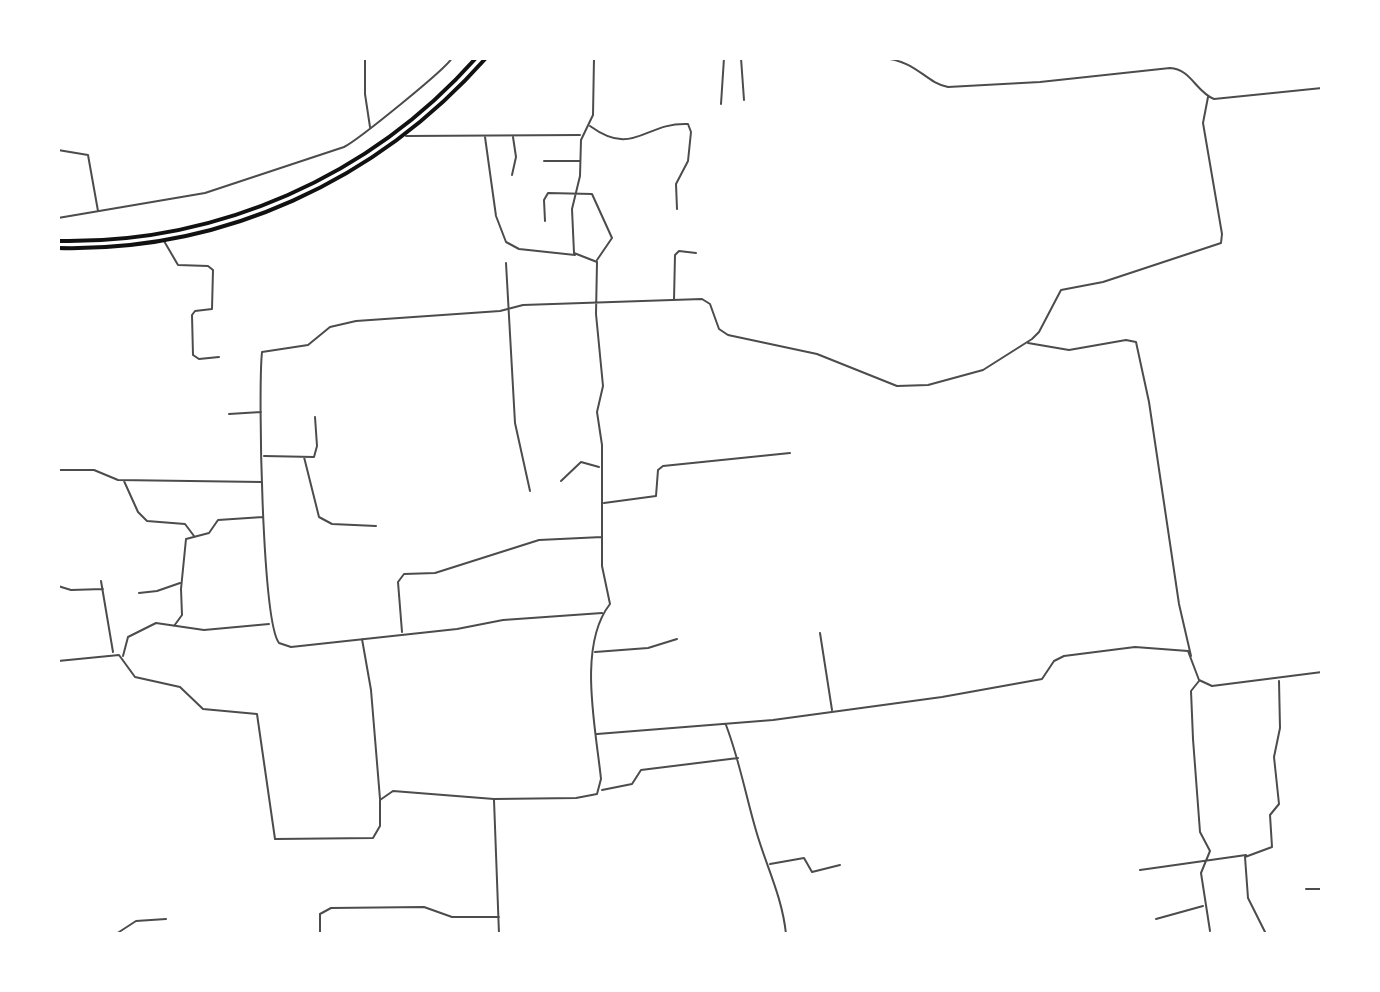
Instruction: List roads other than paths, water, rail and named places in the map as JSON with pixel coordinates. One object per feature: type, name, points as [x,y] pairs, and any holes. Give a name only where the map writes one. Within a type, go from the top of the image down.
[{"type":"highway","points":[[58,241],[110,239],[184,229],[245,213],[293,193],[356,160],[412,122],[476,58]]},
{"type":"highway","points":[[58,248],[164,240],[217,230],[267,213],[326,187],[406,136],[452,95],[486,58]]},
{"type":"street","points":[[365,58],[365,94],[371,128]]},
{"type":"street","points":[[58,218],[205,193],[344,147],[442,70],[452,58]]},
{"type":"street","points":[[577,256],[573,249],[572,209],[583,135],[593,115],[594,58]]},
{"type":"street","points":[[721,104],[724,58]]},
{"type":"street","points":[[741,58],[744,100]]},
{"type":"street","points":[[813,58],[882,58],[911,64],[948,87],[1178,68],[1208,97],[1219,99],[1322,88]]},
{"type":"street","points":[[602,613],[511,619],[457,629],[291,647],[279,643],[270,624],[262,412],[264,350],[308,345],[330,327],[352,321],[510,308],[707,300],[719,329],[728,335],[817,354],[897,386],[928,385],[973,374],[1039,332],[1061,290],[1133,274],[1221,243],[1203,123],[1208,97]]},
{"type":"street","points":[[589,126],[609,139],[623,141],[638,140],[651,128],[688,124],[691,132],[688,161],[676,184],[677,209]]},
{"type":"street","points":[[406,136],[583,135]]},
{"type":"street","points":[[512,175],[516,157],[513,136]]},
{"type":"street","points":[[485,137],[498,226],[506,242],[519,249],[577,256],[597,262]]},
{"type":"street","points":[[58,150],[88,155],[98,212]]},
{"type":"street","points":[[544,161],[581,161]]},
{"type":"street","points":[[545,221],[545,196],[576,193],[595,197],[612,234],[611,242],[597,262],[596,304],[603,386],[597,412],[602,572],[610,604],[602,613],[594,652],[592,692],[600,790]]},
{"type":"street","points":[[164,240],[178,265],[208,266],[213,270],[212,309],[195,311],[192,315],[193,355],[199,359],[219,357]]},
{"type":"street","points":[[674,301],[675,255],[683,251],[696,253]]},
{"type":"street","points":[[506,263],[510,308],[508,340],[516,395],[515,423],[530,491]]},
{"type":"street","points":[[1027,342],[1069,350],[1126,340],[1136,342],[1151,410],[1179,604],[1199,680],[1204,684],[1223,686],[1322,672]]},
{"type":"street","points":[[229,414],[262,412]]},
{"type":"street","points":[[263,456],[314,457],[317,451],[315,417]]},
{"type":"street","points":[[602,503],[656,496],[659,491],[658,470],[663,466],[790,453]]},
{"type":"street","points":[[304,457],[319,517],[332,524],[376,526]]},
{"type":"street","points":[[561,481],[581,462],[600,467]]},
{"type":"street","points":[[58,470],[94,470],[107,478],[123,480],[264,482]]},
{"type":"street","points":[[123,480],[143,518],[157,524],[181,523],[194,536]]},
{"type":"street","points":[[174,626],[182,615],[185,542],[194,536],[209,533],[218,520],[265,517]]},
{"type":"street","points":[[402,634],[398,588],[404,574],[435,573],[539,540],[602,537]]},
{"type":"street","points":[[101,581],[113,654]]},
{"type":"street","points":[[139,593],[157,591],[181,582]]},
{"type":"street","points":[[58,586],[71,590],[103,589]]},
{"type":"street","points":[[123,658],[132,634],[156,623],[204,630],[270,624]]},
{"type":"street","points":[[820,633],[832,711]]},
{"type":"street","points":[[58,661],[113,654],[123,658],[135,677],[180,687],[203,709],[257,714],[275,839],[373,838],[380,826],[380,800],[370,680],[362,637]]},
{"type":"street","points":[[594,652],[648,648],[677,639]]},
{"type":"street","points":[[596,734],[726,724],[1032,682],[1042,679],[1054,661],[1064,656],[1128,647],[1182,649],[1192,657]]},
{"type":"street","points":[[1140,870],[1246,855],[1272,847],[1270,815],[1279,804],[1274,757],[1280,728],[1279,678]]},
{"type":"street","points":[[1199,680],[1191,691],[1192,724],[1200,828],[1210,851],[1201,870],[1210,931]]},
{"type":"street","points":[[726,724],[739,758],[755,828],[779,891],[786,934]]},
{"type":"street","points":[[380,800],[385,793],[402,791],[494,799],[585,797],[600,790],[632,784],[641,770],[739,758]]},
{"type":"street","points":[[494,799],[499,934]]},
{"type":"street","points":[[1246,855],[1248,898],[1266,934]]},
{"type":"street","points":[[769,864],[801,856],[812,872],[840,865]]},
{"type":"street","points":[[1306,889],[1322,889]]},
{"type":"street","points":[[1156,919],[1204,906]]},
{"type":"street","points":[[320,934],[320,914],[331,908],[424,907],[452,917],[499,917]]},
{"type":"street","points":[[116,934],[136,921],[166,919]]},
{"type":"street","points":[[78,934],[95,934]]}]
